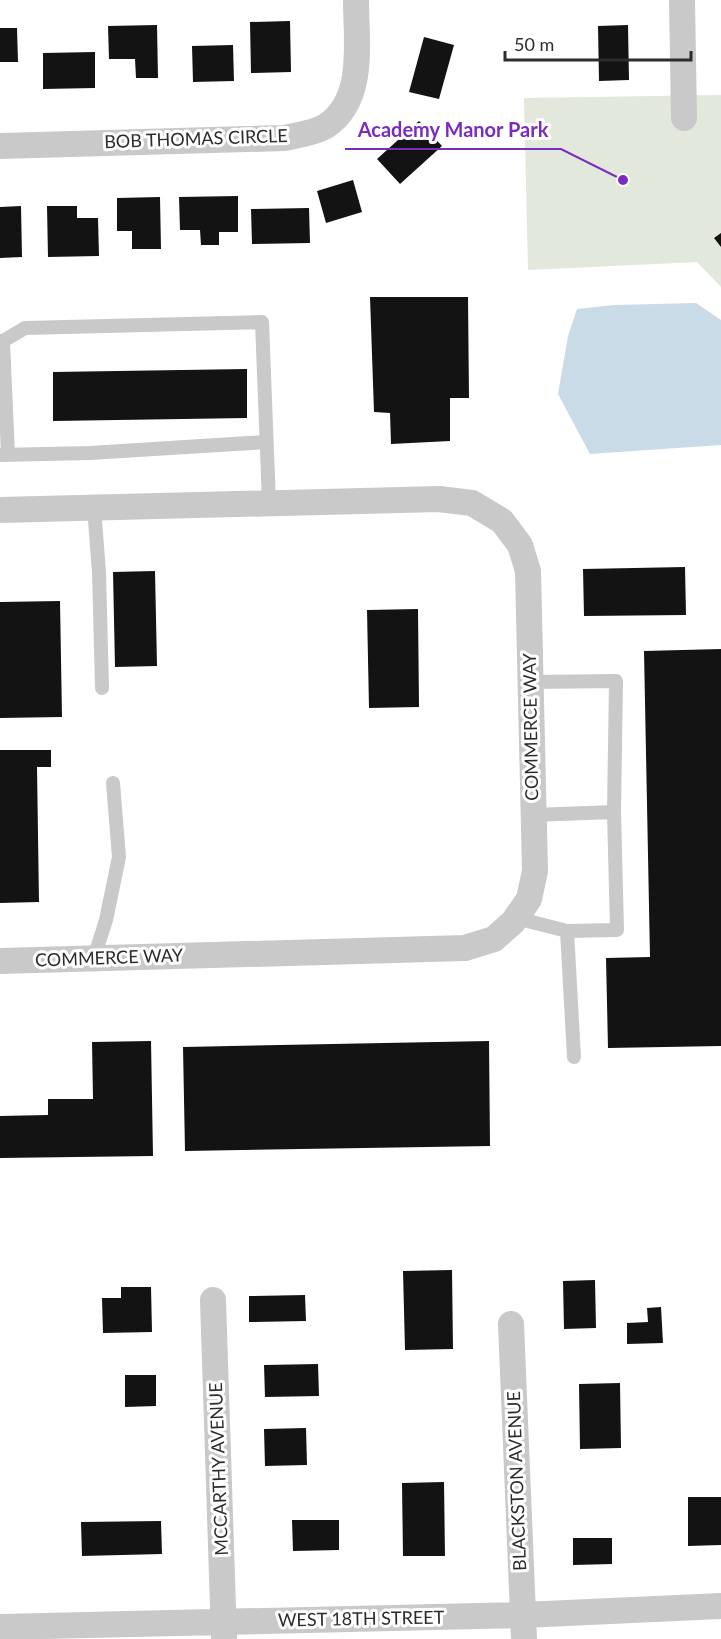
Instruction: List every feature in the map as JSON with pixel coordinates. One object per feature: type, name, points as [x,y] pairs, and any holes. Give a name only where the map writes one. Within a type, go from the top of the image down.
[{"type":"street","name":"BOB THOMAS CIRCLE","points":[[0,146],[285,138],[324,128],[341,115],[350,97],[357,67],[356,0]]},
{"type":"street","points":[[682,0],[684,118]]},
{"type":"street","name":"COMMERCE WAY","points":[[0,510],[439,499],[472,503],[502,521],[520,545],[528,571],[535,871],[529,899],[516,918],[494,939],[465,948],[0,961]]},
{"type":"street","name":"MCCARTHY AVENUE","points":[[213,1300],[224,1631]]},
{"type":"street","name":"BLACKSTON AVENUE","points":[[511,1324],[524,1627]]},
{"type":"street","name":"WEST 18TH STREET","points":[[0,1627],[224,1631],[524,1627],[721,1606]]},
{"type":"lane","points":[[266,441],[90,453],[4,455],[2,341],[25,328],[262,322],[269,503]]},
{"type":"lane","points":[[94,507],[99,572],[102,688]]},
{"type":"lane","points":[[516,918],[567,931],[617,930],[614,812],[616,681],[531,682]]},
{"type":"lane","points":[[94,958],[106,920],[119,857],[113,783]]},
{"type":"lane","points":[[533,815],[614,812]]},
{"type":"lane","points":[[567,931],[574,1057]]},
{"type":"shaded area","points":[[721,95],[721,287],[697,262],[528,270],[524,98]]},
{"type":"water","points":[[696,303],[721,320],[721,445],[590,454],[558,394],[568,336],[577,309],[614,305]]},
{"type":"building","points":[[290,21],[291,72],[251,73],[250,22]]},
{"type":"building","points":[[157,25],[158,78],[136,78],[135,59],[109,59],[108,26]]},
{"type":"building","points":[[628,25],[629,80],[599,81],[598,26]]},
{"type":"building","points":[[0,28],[17,28],[18,62],[0,62]]},
{"type":"building","points":[[424,37],[454,45],[439,99],[409,92]]},
{"type":"building","points":[[233,45],[234,81],[193,82],[192,46]]},
{"type":"building","points":[[95,52],[95,88],[43,89],[43,53]]},
{"type":"building","points":[[419,121],[442,146],[400,184],[377,159]]},
{"type":"building","points":[[353,180],[362,212],[326,223],[317,191]]},
{"type":"building","points":[[238,196],[238,232],[219,232],[219,245],[201,245],[200,230],[180,230],[179,197]]},
{"type":"building","points":[[160,197],[161,249],[132,249],[132,231],[117,231],[117,198]]},
{"type":"building","points":[[21,206],[22,257],[0,258],[0,207]]},
{"type":"building","points":[[47,206],[77,206],[77,218],[98,218],[99,256],[48,257]]},
{"type":"building","points":[[309,208],[310,243],[252,244],[251,209]]},
{"type":"building","points":[[721,233],[721,247],[714,238]]},
{"type":"building","points":[[370,297],[468,297],[469,398],[450,398],[450,441],[391,444],[390,413],[374,412]]},
{"type":"building","points":[[247,369],[247,418],[53,421],[53,372]]},
{"type":"building","points":[[685,567],[686,615],[584,616],[583,569]]},
{"type":"building","points":[[155,571],[157,666],[115,667],[113,572]]},
{"type":"building","points":[[60,601],[62,717],[0,718],[0,602]]},
{"type":"building","points":[[418,609],[419,707],[369,708],[367,610]]},
{"type":"building","points":[[721,649],[721,1046],[608,1048],[606,958],[650,957],[644,651]]},
{"type":"building","points":[[0,750],[51,750],[51,767],[37,767],[39,902],[0,903]]},
{"type":"building","points":[[151,1041],[153,1156],[0,1158],[0,1116],[48,1115],[48,1099],[93,1099],[92,1042]]},
{"type":"building","points":[[489,1041],[490,1146],[185,1151],[183,1047]]},
{"type":"building","points":[[452,1270],[453,1349],[405,1350],[403,1271]]},
{"type":"building","points":[[595,1280],[596,1328],[564,1329],[563,1281]]},
{"type":"building","points":[[121,1287],[151,1287],[152,1332],[103,1333],[102,1298],[121,1298]]},
{"type":"building","points":[[305,1295],[306,1321],[249,1322],[249,1296]]},
{"type":"building","points":[[661,1307],[663,1343],[627,1344],[627,1323],[648,1322],[647,1308]]},
{"type":"building","points":[[318,1364],[319,1396],[265,1397],[264,1365]]},
{"type":"building","points":[[125,1375],[156,1375],[156,1406],[125,1407]]},
{"type":"building","points":[[620,1383],[621,1448],[580,1449],[579,1384]]},
{"type":"building","points":[[306,1428],[307,1465],[265,1466],[264,1429]]},
{"type":"building","points":[[444,1482],[445,1556],[403,1556],[402,1483]]},
{"type":"building","points":[[688,1497],[721,1497],[721,1545],[688,1546]]},
{"type":"building","points":[[292,1520],[339,1520],[339,1550],[293,1551]]},
{"type":"building","points":[[161,1521],[162,1554],[82,1556],[81,1522]]},
{"type":"building","points":[[573,1538],[612,1538],[612,1564],[573,1565]]},
{"type":"place","name":"Academy Manor Park","points":[[623,180]]}]
